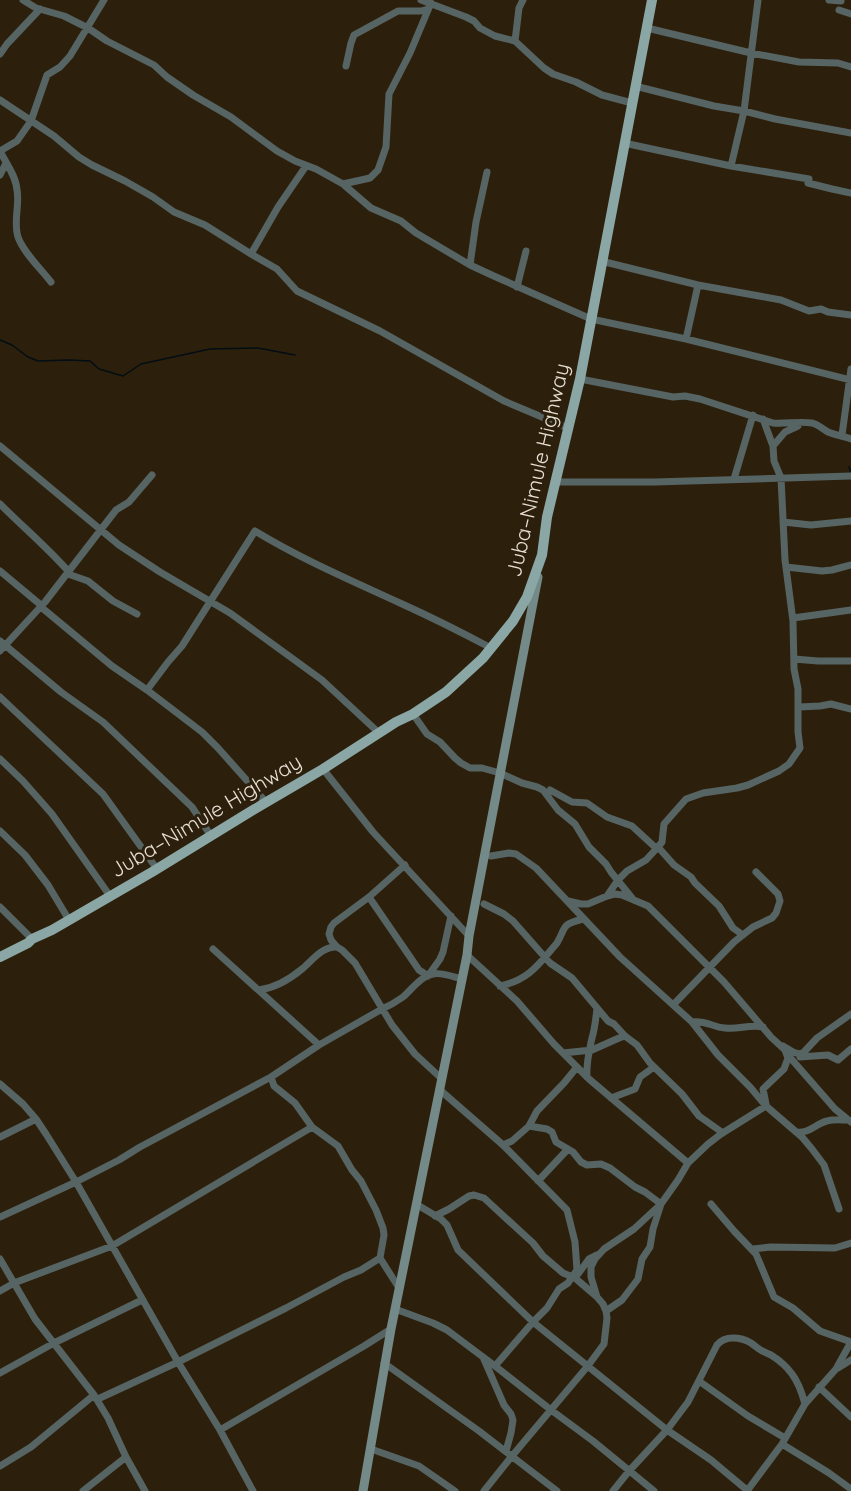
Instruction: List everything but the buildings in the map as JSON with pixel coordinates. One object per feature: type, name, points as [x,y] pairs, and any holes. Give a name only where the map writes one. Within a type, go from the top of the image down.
[{"type":"main road","name":"Juba–Nimule Highway","points":[[0,957],[43,935],[157,869],[396,722],[413,714],[446,692],[483,658],[513,621],[527,597],[542,555],[547,517],[580,379],[652,0]]},
{"type":"main road","points":[[363,1491],[384,1363],[467,955],[542,555]]},
{"type":"street","points":[[23,0],[36,8],[64,16],[154,65],[167,77],[231,117],[277,151],[343,184],[371,208],[401,221],[416,233],[470,264],[518,287],[591,319],[686,339],[850,380]]},
{"type":"street","points":[[51,282],[22,246],[17,236],[15,216],[18,189],[0,151],[16,141],[31,121],[47,75],[60,67],[70,56],[104,0]]},
{"type":"street","points":[[421,0],[429,6],[466,17],[495,36],[515,41],[553,74],[602,94],[632,103]]},
{"type":"street","points":[[515,41],[519,8],[523,0]]},
{"type":"street","points":[[731,166],[744,111],[758,0]]},
{"type":"street","points":[[829,0],[841,1]]},
{"type":"street","points":[[346,66],[354,35],[398,11],[421,11],[429,6]]},
{"type":"street","points":[[343,184],[370,178],[378,170],[386,147],[389,94],[410,53],[429,6]]},
{"type":"street","points":[[0,54],[40,9]]},
{"type":"street","points":[[839,10],[851,14]]},
{"type":"street","points":[[646,28],[751,53],[799,62],[838,63],[851,67]]},
{"type":"street","points":[[635,86],[714,106],[851,133]]},
{"type":"street","points":[[0,100],[92,165],[153,197],[174,212],[205,225],[277,269],[297,291],[380,331],[504,401],[568,428]]},
{"type":"street","points":[[624,143],[809,181],[851,193]]},
{"type":"street","points":[[0,175],[6,163]]},
{"type":"street","points":[[251,254],[278,207],[306,166]]},
{"type":"street","points":[[470,264],[487,172]]},
{"type":"street","points":[[518,287],[525,251]]},
{"type":"street","points":[[602,261],[698,285],[781,300],[809,310],[821,309],[851,315]]},
{"type":"street","points":[[686,339],[698,285]]},
{"type":"street","points":[[842,435],[851,369]]},
{"type":"street","points":[[580,379],[673,397],[685,396],[699,399],[773,423],[816,424],[829,433],[851,439]]},
{"type":"street","points":[[734,479],[753,415]]},
{"type":"street","points":[[607,896],[627,871],[646,860],[658,848],[662,842],[664,824],[686,799],[704,793],[747,785],[779,771],[789,764],[800,748],[798,689],[794,669],[793,618],[786,567],[781,478],[763,419]]},
{"type":"street","points":[[773,447],[785,432],[803,423]]},
{"type":"street","points":[[0,458],[3,449],[118,545],[230,613],[322,680],[379,733]]},
{"type":"street","points":[[152,475],[129,502],[116,510],[69,573],[2,646],[103,722],[192,807],[211,836]]},
{"type":"street","points":[[554,482],[655,482],[851,476]]},
{"type":"street","points":[[0,504],[57,558],[69,573],[88,581],[113,601],[138,614]]},
{"type":"street","points":[[783,522],[811,525],[851,521]]},
{"type":"street","points":[[147,690],[182,646],[255,531],[316,565],[401,603],[490,648]]},
{"type":"street","points":[[786,567],[822,571],[851,565]]},
{"type":"street","points":[[0,572],[112,666],[202,732],[266,802]]},
{"type":"street","points":[[793,618],[851,610]]},
{"type":"street","points":[[794,659],[851,661]]},
{"type":"street","points":[[0,697],[103,794],[157,869]]},
{"type":"street","points":[[799,707],[831,704],[851,709]]},
{"type":"street","points":[[413,714],[427,734],[440,742],[461,763],[470,768],[482,768],[500,773],[543,790],[558,810],[575,824],[589,847],[606,864],[633,900]]},
{"type":"street","points":[[0,759],[52,814],[110,896]]},
{"type":"street","points":[[323,769],[373,832],[469,936]]},
{"type":"street","points":[[550,790],[572,802],[587,802],[607,817],[632,826],[674,865],[691,877],[719,906],[733,928],[743,935]]},
{"type":"street","points":[[0,831],[26,855],[43,877],[69,920]]},
{"type":"street","points":[[491,856],[516,854],[536,868],[620,957],[692,1022],[766,1107],[812,1149],[824,1165],[839,1209]]},
{"type":"street","points":[[321,952],[329,938],[331,927],[405,865]]},
{"type":"street","points":[[674,1004],[743,935],[753,927],[772,918],[776,913],[780,901],[778,894],[756,872]]},
{"type":"street","points":[[566,900],[588,904],[615,894],[648,906],[710,968],[787,1054],[799,1058],[828,1055],[838,1060],[851,1049]]},
{"type":"street","points":[[369,897],[419,970],[428,976]]},
{"type":"street","points":[[484,904],[504,914],[522,929],[544,957],[572,978],[608,1021],[617,1026],[637,1045],[650,1063],[682,1094],[699,1116],[723,1133]]},
{"type":"street","points":[[0,907],[32,939]]},
{"type":"street","points":[[428,976],[442,952],[451,915]]},
{"type":"street","points":[[500,986],[518,981],[529,974],[557,943],[561,930],[572,922],[583,919]]},
{"type":"street","points":[[329,934],[337,947],[355,963],[392,1025],[415,1054],[442,1079]]},
{"type":"street","points":[[259,990],[295,975],[321,952],[337,947]]},
{"type":"street","points":[[213,949],[319,1045]]},
{"type":"street","points":[[467,955],[517,1001],[587,1077],[687,1163]]},
{"type":"street","points":[[0,1217],[119,1160],[201,1113],[271,1077],[319,1045],[403,998],[428,976],[437,974],[462,980]]},
{"type":"street","points":[[273,1002],[279,983]]},
{"type":"street","points":[[587,1077],[586,1067],[597,1008]]},
{"type":"street","points":[[750,1087],[765,1086],[799,1058],[818,1038],[851,1014]]},
{"type":"street","points":[[692,1022],[705,1022],[727,1029],[750,1025],[763,1027]]},
{"type":"street","points":[[563,1053],[589,1051],[625,1036]]},
{"type":"street","points":[[780,1045],[799,1054],[799,1058],[835,1108],[850,1121]]},
{"type":"street","points":[[784,1069],[787,1054]]},
{"type":"street","points":[[503,1145],[512,1141],[528,1126],[537,1111],[577,1067]]},
{"type":"street","points":[[611,1098],[634,1089],[640,1077],[654,1067]]},
{"type":"street","points":[[271,1077],[274,1086],[295,1103],[312,1126],[338,1146],[361,1181],[382,1224],[384,1235],[380,1258],[399,1288]]},
{"type":"street","points":[[0,1084],[36,1119],[76,1182],[142,1300],[220,1430],[251,1490]]},
{"type":"street","points":[[765,1086],[763,1089],[766,1107]]},
{"type":"street","points":[[440,1090],[503,1145],[567,1210],[575,1242],[577,1270],[573,1278]]},
{"type":"street","points":[[495,1366],[547,1308],[559,1289],[573,1278],[589,1259],[625,1236],[661,1204],[687,1163],[723,1133],[766,1107]]},
{"type":"street","points":[[0,1137],[36,1119]]},
{"type":"street","points":[[796,1132],[803,1133],[831,1120],[850,1121]]},
{"type":"street","points":[[0,1291],[14,1283],[112,1246],[312,1126]]},
{"type":"street","points":[[528,1126],[547,1129],[552,1132],[556,1142],[573,1152],[584,1164],[601,1164],[616,1171],[661,1204]]},
{"type":"street","points":[[538,1181],[568,1149]]},
{"type":"street","points":[[435,1216],[470,1196],[478,1196],[497,1209],[563,1273],[597,1297],[606,1311],[604,1344],[588,1367],[551,1410],[509,1453],[484,1491]]},
{"type":"street","points":[[416,1204],[447,1225],[458,1250],[533,1322],[667,1430],[711,1460],[748,1491],[783,1441],[805,1404],[836,1369],[851,1342],[820,1331],[793,1308],[774,1297],[753,1250],[711,1204]]},
{"type":"street","points":[[606,1311],[622,1300],[638,1279],[642,1259],[651,1245],[653,1229],[661,1204]]},
{"type":"street","points":[[753,1250],[770,1247],[835,1248],[851,1243]]},
{"type":"street","points":[[597,1297],[591,1277],[591,1267],[599,1254]]},
{"type":"street","points":[[0,1466],[31,1448],[97,1397],[178,1362],[361,1270],[380,1258]]},
{"type":"street","points":[[0,1259],[35,1318],[97,1397],[145,1491]]},
{"type":"street","points":[[0,1373],[54,1343],[142,1300]]},
{"type":"street","points":[[395,1309],[447,1330],[594,1441],[654,1491]]},
{"type":"street","points":[[220,1430],[391,1329]]},
{"type":"street","points":[[613,1491],[684,1410],[715,1349],[724,1339],[734,1338],[750,1342],[772,1355],[786,1367],[799,1384],[805,1404]]},
{"type":"street","points":[[483,1357],[513,1420],[509,1453]]},
{"type":"street","points":[[836,1369],[851,1360]]},
{"type":"street","points":[[384,1363],[509,1453],[557,1491]]},
{"type":"street","points":[[699,1381],[851,1489]]},
{"type":"street","points":[[819,1387],[851,1416]]},
{"type":"street","points":[[370,1449],[418,1466],[455,1491]]},
{"type":"street","points":[[83,1491],[126,1457]]},
{"type":"waterway","points":[[0,340],[38,361],[90,361],[99,369],[123,376],[141,364],[210,349],[258,348],[295,355]]},
{"type":"waterway","points":[[849,467],[851,472]]}]
